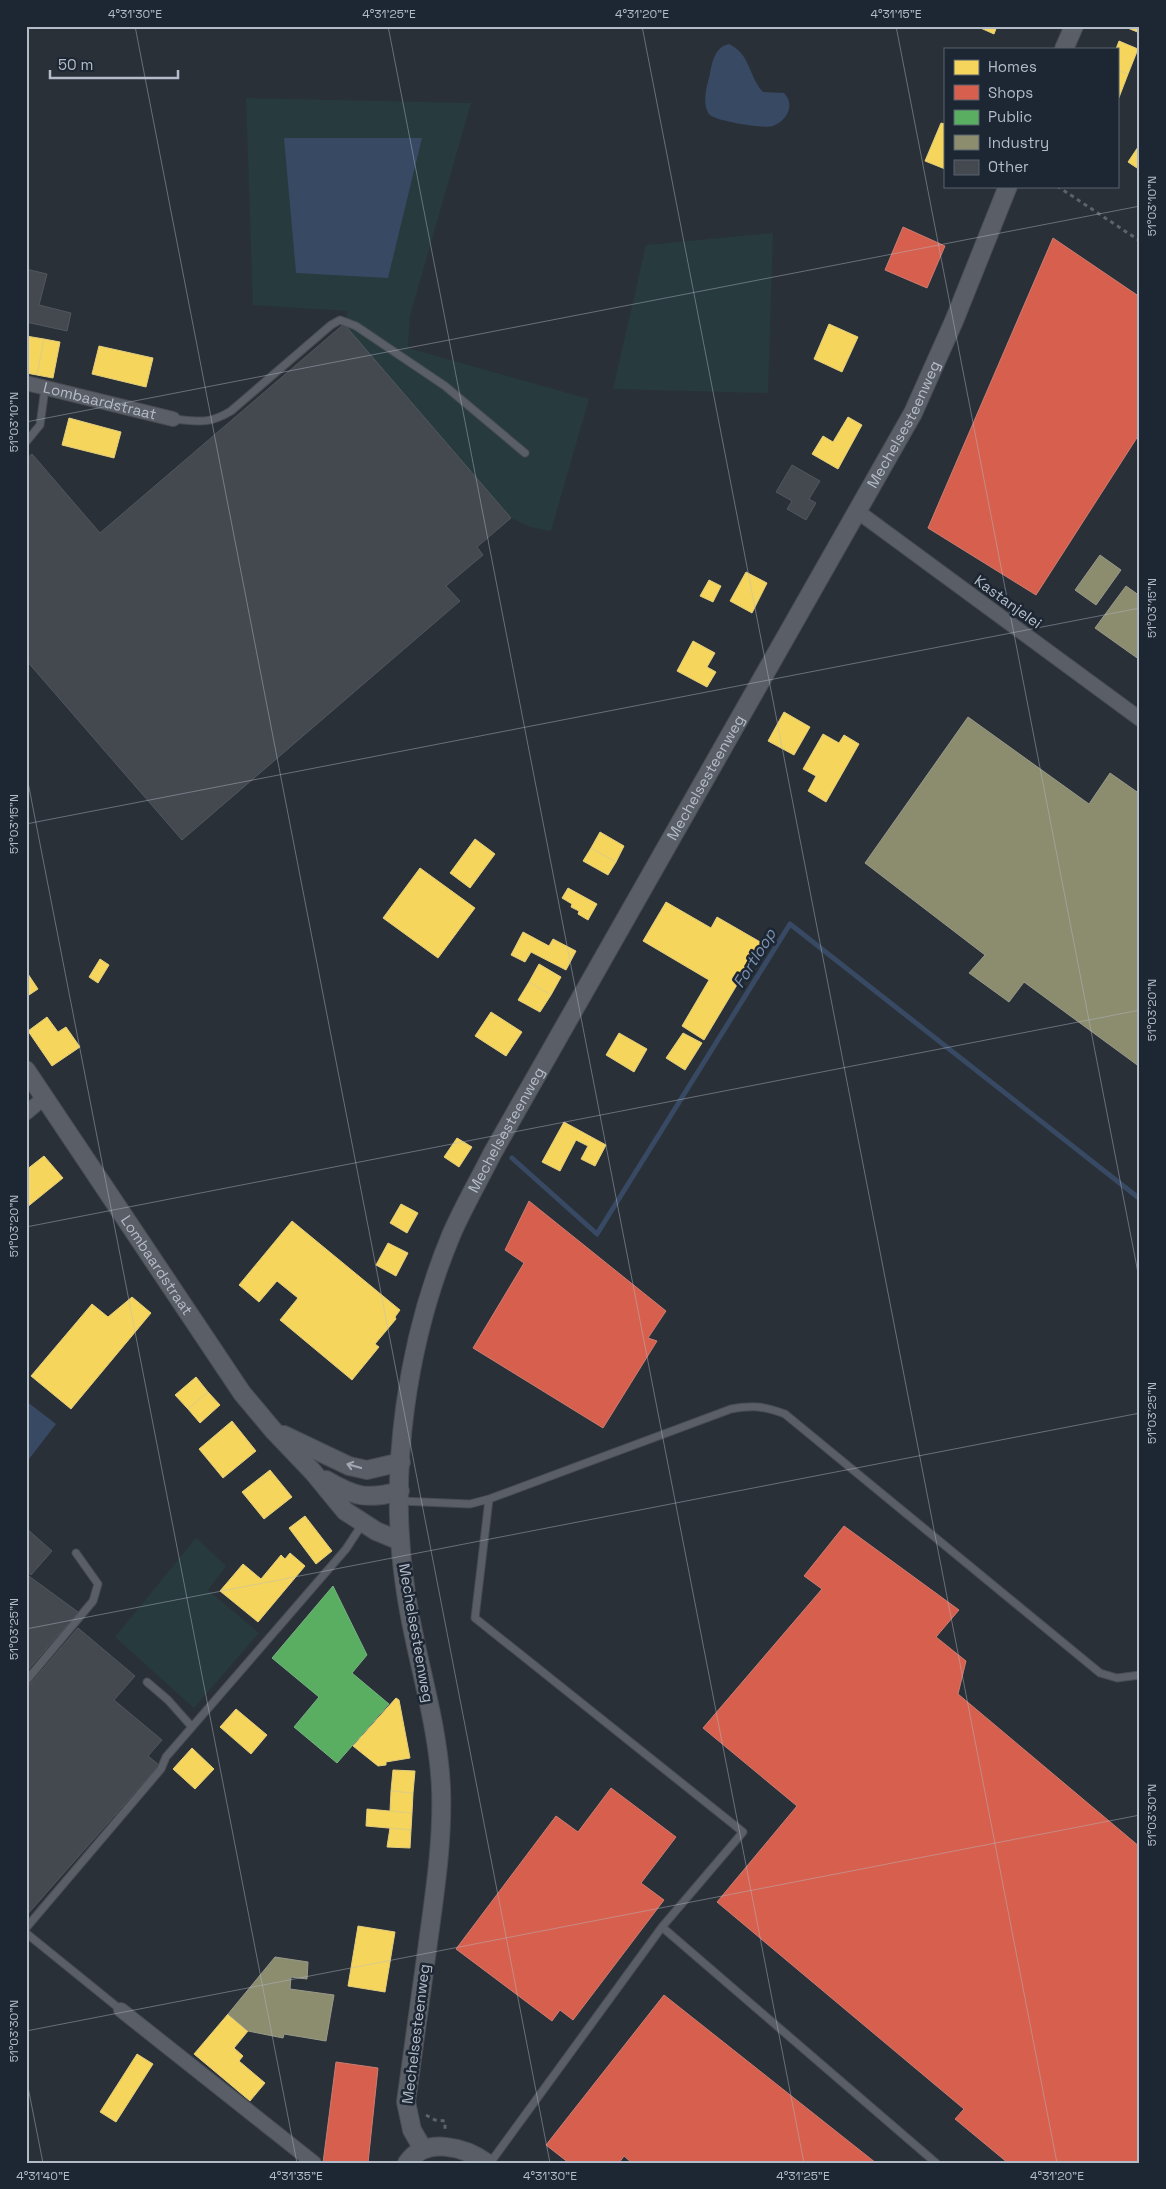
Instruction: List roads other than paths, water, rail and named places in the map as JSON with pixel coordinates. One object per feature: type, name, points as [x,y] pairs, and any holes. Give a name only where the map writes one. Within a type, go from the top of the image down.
[{"type":"street","points":[[1064,48],[1074,26]]},
{"type":"street","name":"Mechelsesteenweg","points":[[423,2149],[412,2130],[406,2102],[440,1859],[441,1785],[431,1718],[405,1586],[400,1541],[400,1496],[401,1462],[407,1402],[414,1357],[425,1311],[456,1224],[534,1079],[913,413],[954,321],[1007,188]]},
{"type":"street","name":"Lombaardstraat","points":[[26,383],[173,419]]},
{"type":"street","name":"Kastanjelei","points":[[857,511],[1140,719]]},
{"type":"street","name":"Lombaardstraat","points":[[26,1070],[242,1393],[272,1430],[313,1472],[345,1511],[376,1531],[400,1541]]},
{"type":"street","points":[[26,1113],[45,1097]]},
{"type":"street","name":"Lombaardstraat","points":[[272,1430],[358,1468],[367,1470],[401,1462]]},
{"type":"street","name":"Lombaardstraat","points":[[313,1472],[347,1493],[367,1498],[400,1496]]},
{"type":"street","points":[[121,2010],[314,2163]]},
{"type":"street","points":[[407,2163],[412,2156],[423,2149],[456,2147],[475,2154],[488,2163]]},
{"type":"lane","points":[[173,419],[202,422],[216,421],[231,411],[331,324],[340,320],[356,326],[444,386],[525,453]]},
{"type":"lane","points":[[26,442],[40,425],[45,388]]},
{"type":"lane","points":[[400,1496],[470,1504],[489,1499],[731,1409],[753,1405],[769,1408],[785,1414],[1100,1672],[1118,1678],[1140,1675]]},
{"type":"lane","points":[[488,2163],[662,1927],[743,1832],[475,1618],[489,1499]]},
{"type":"lane","points":[[26,1928],[161,1769],[166,1757],[346,1549],[364,1523]]},
{"type":"lane","points":[[26,1681],[93,1601],[98,1584],[76,1553]]},
{"type":"lane","points":[[147,1682],[168,1700],[192,1727]]},
{"type":"lane","points":[[662,1927],[936,2163]]},
{"type":"lane","points":[[26,1933],[121,2010]]},
{"type":"water","points":[[729,44],[742,54],[754,79],[763,92],[784,93],[787,97],[789,107],[783,120],[768,127],[741,124],[721,120],[710,115],[707,111],[705,101],[707,84],[713,60],[720,48]]},
{"type":"water","points":[[284,138],[422,138],[388,278],[296,273]]},
{"type":"water","points":[[26,1401],[56,1424],[26,1463]]},
{"type":"waterway","name":"Fortloop","points":[[512,1158],[597,1234],[790,924],[1140,1199]]}]
